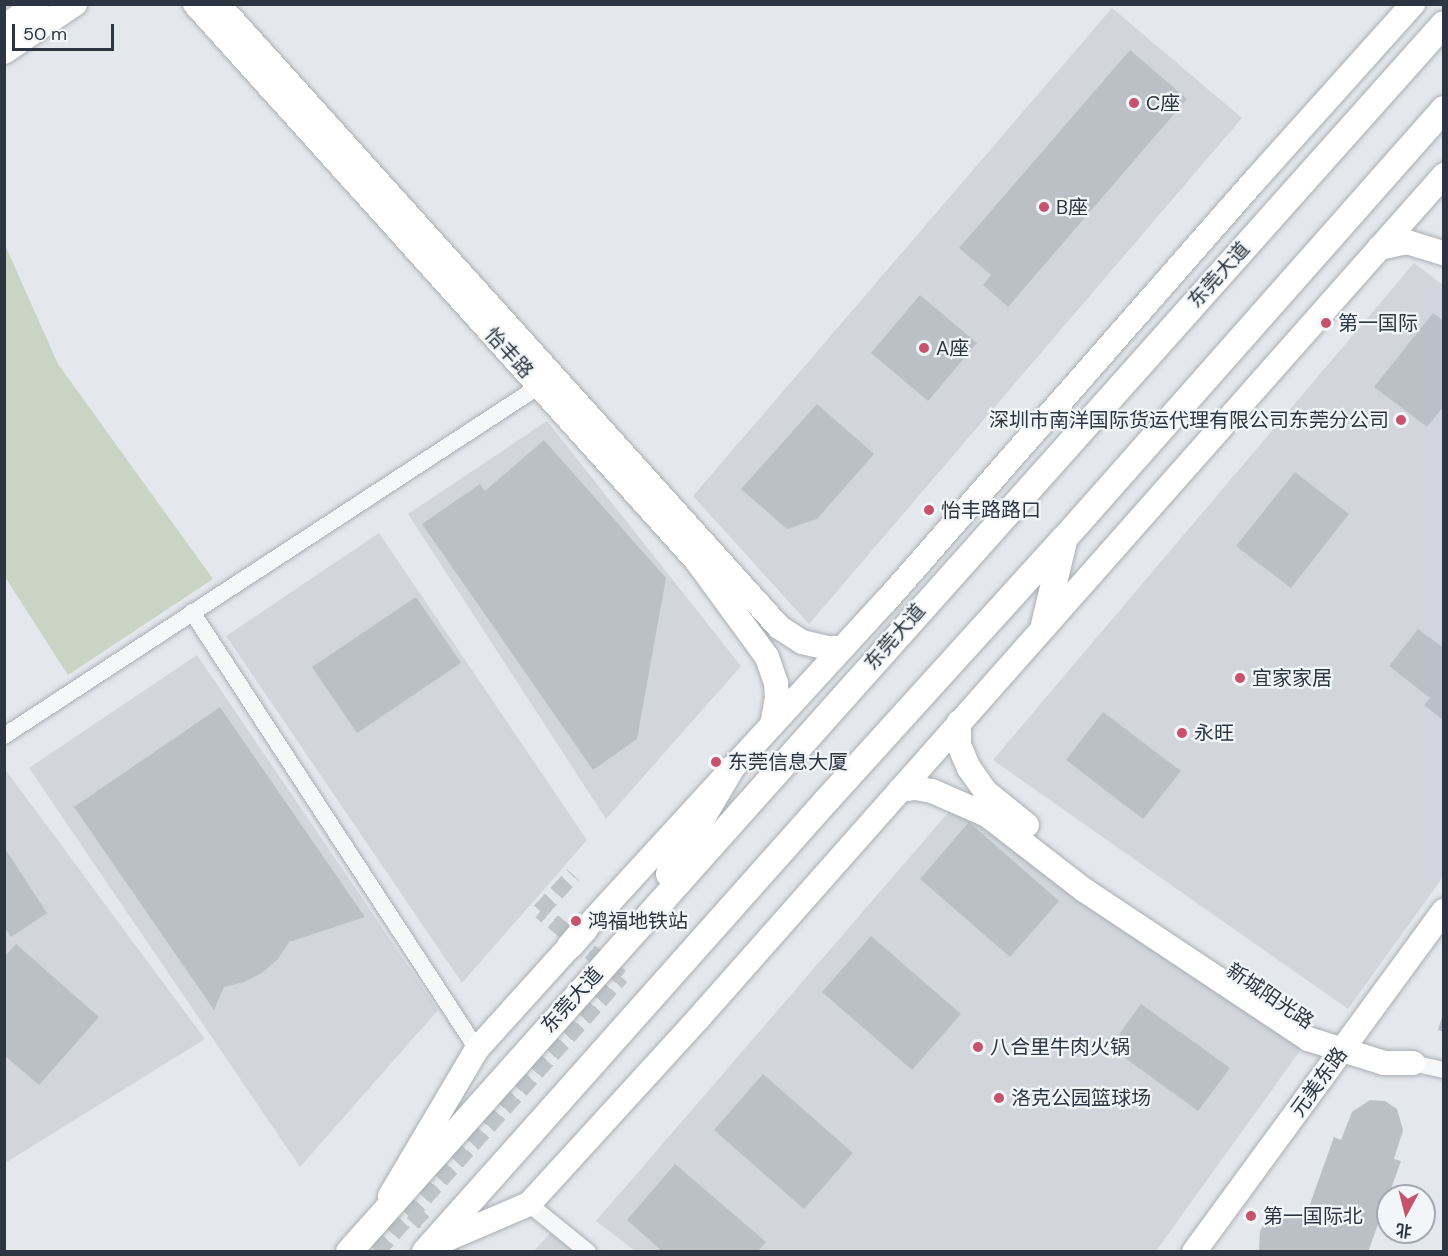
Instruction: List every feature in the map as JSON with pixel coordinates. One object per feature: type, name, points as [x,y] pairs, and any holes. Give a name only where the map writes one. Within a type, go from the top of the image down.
[{"type":"main road","name":"东莞大道","points":[[349,1251],[1443,24]]},
{"type":"main road","points":[[427,1249],[835,791],[1064,539],[1443,109]]},
{"type":"main road","points":[[1044,625],[1064,539]]},
{"type":"main road","points":[[633,933],[731,769]]},
{"type":"street","points":[[4,26],[38,4]]},
{"type":"street","points":[[4,52],[75,4]]},
{"type":"street","name":"怡丰路","points":[[195,4],[779,627],[808,644],[842,648]]},
{"type":"street","name":"怡丰路","points":[[218,4],[547,381],[696,560],[760,644],[772,669],[777,697],[772,724]]},
{"type":"street","points":[[375,1221],[477,1048],[842,648],[1413,4]]},
{"type":"street","points":[[427,1249],[529,1204],[704,1012],[1443,175]]},
{"type":"street","points":[[1379,248],[1407,242],[1443,253]]},
{"type":"street","points":[[4,736],[547,381]]},
{"type":"street","points":[[192,612],[477,1048]]},
{"type":"street","name":"新城阳光路","points":[[959,722],[959,746],[969,768],[985,791],[1094,879],[1314,1028],[1384,1063],[1413,1063]]},
{"type":"street","name":"新城阳光路","points":[[900,790],[915,788],[932,791],[987,815],[1084,890],[1308,1039],[1354,1047]]},
{"type":"street","name":"元美东路","points":[[1212,1251],[1354,1047],[1443,911]]},
{"type":"street","name":"元美东路","points":[[1194,1251],[1443,937]]},
{"type":"street","points":[[1413,1063],[1443,1070]]},
{"type":"street","points":[[529,1204],[588,1251]]},
{"type":"shaded area","points":[[1112,8],[1242,118],[809,624],[693,496]]},
{"type":"shaded area","points":[[1414,263],[1443,285],[1443,877],[1348,1009],[993,760]]},
{"type":"shaded area","name":"东莞信息大厦","points":[[547,421],[741,666],[606,819],[408,514]]},
{"type":"shaded area","points":[[379,533],[587,840],[462,983],[226,636]]},
{"type":"shaded area","points":[[197,655],[438,1010],[300,1167],[29,768]]},
{"type":"shaded area","points":[[4,768],[205,1039],[5,1163],[4,1163]]},
{"type":"shaded area","points":[[953,807],[1302,1048],[1156,1251],[635,1251],[596,1221]]},
{"type":"shaded area","points":[[551,1232],[573,1251],[533,1252]]},
{"type":"green space","points":[[5,245],[58,364],[213,579],[68,675],[5,577]]},
{"type":"building","points":[[1130,50],[1187,99],[1008,307],[983,285],[991,275],[959,248]]},
{"type":"building","name":"A座","points":[[920,295],[977,343],[928,401],[871,353]]},
{"type":"building","points":[[1433,313],[1444,321],[1444,406],[1427,427],[1374,387]]},
{"type":"building","points":[[817,404],[874,454],[817,519],[787,529],[741,489]]},
{"type":"building","name":"东莞信息大厦","points":[[544,440],[666,578],[637,739],[593,770],[422,524],[480,484],[485,491]]},
{"type":"building","points":[[1295,472],[1349,514],[1291,588],[1236,546]]},
{"type":"building","points":[[416,597],[461,663],[357,733],[312,667]]},
{"type":"building","points":[[1418,629],[1444,648],[1444,721],[1424,705],[1430,698],[1389,666]]},
{"type":"building","points":[[220,707],[365,917],[289,942],[278,959],[262,973],[244,982],[224,987],[214,1010],[74,807]]},
{"type":"building","points":[[1103,712],[1181,771],[1143,819],[1066,760]]},
{"type":"building","points":[[969,822],[1059,901],[1010,957],[920,879]]},
{"type":"building","points":[[4,847],[47,913],[11,937],[4,927]]},
{"type":"building","points":[[871,936],[961,1014],[912,1070],[822,992]]},
{"type":"building","points":[[16,944],[99,1017],[39,1085],[4,1055],[4,957]]},
{"type":"building","points":[[1141,1004],[1230,1068],[1198,1111],[1110,1047]]},
{"type":"building","points":[[1444,1014],[1444,1032],[1438,1030]]},
{"type":"building","points":[[763,1074],[853,1153],[804,1209],[714,1130]]},
{"type":"building","points":[[1370,1100],[1385,1101],[1397,1109],[1403,1130],[1394,1159],[1401,1161],[1393,1184],[1376,1184],[1376,1230],[1368,1252],[1259,1252],[1260,1231],[1266,1222],[1285,1213],[1305,1218],[1334,1137],[1341,1140],[1352,1112]]},
{"type":"building","points":[[675,1164],[766,1242],[757,1252],[663,1252],[627,1220]]},
{"type":"tunnel","points":[[377,1252],[621,977],[540,911],[573,875]]},
{"type":"tunnel","points":[[412,1212],[457,1252]]},
{"type":"place","name":"C座","points":[[1134,103]]},
{"type":"place","name":"B座","points":[[1044,207]]},
{"type":"place","name":"第一国际","points":[[1326,323]]},
{"type":"place","name":"A座","points":[[924,348]]},
{"type":"place","name":"深圳市南洋国际货运代理有限公司东莞分公司","points":[[1401,420]]},
{"type":"place","name":"怡丰路路口","points":[[929,510]]},
{"type":"place","name":"宜家家居","points":[[1240,678]]},
{"type":"place","name":"永旺","points":[[1182,733]]},
{"type":"place","name":"东莞信息大厦","points":[[716,762]]},
{"type":"place","name":"鸿福地铁站","points":[[576,921]]},
{"type":"place","name":"八合里牛肉火锅","points":[[978,1047]]},
{"type":"place","name":"洛克公园篮球场","points":[[999,1098]]},
{"type":"place","name":"第一国际北","points":[[1251,1216]]}]
